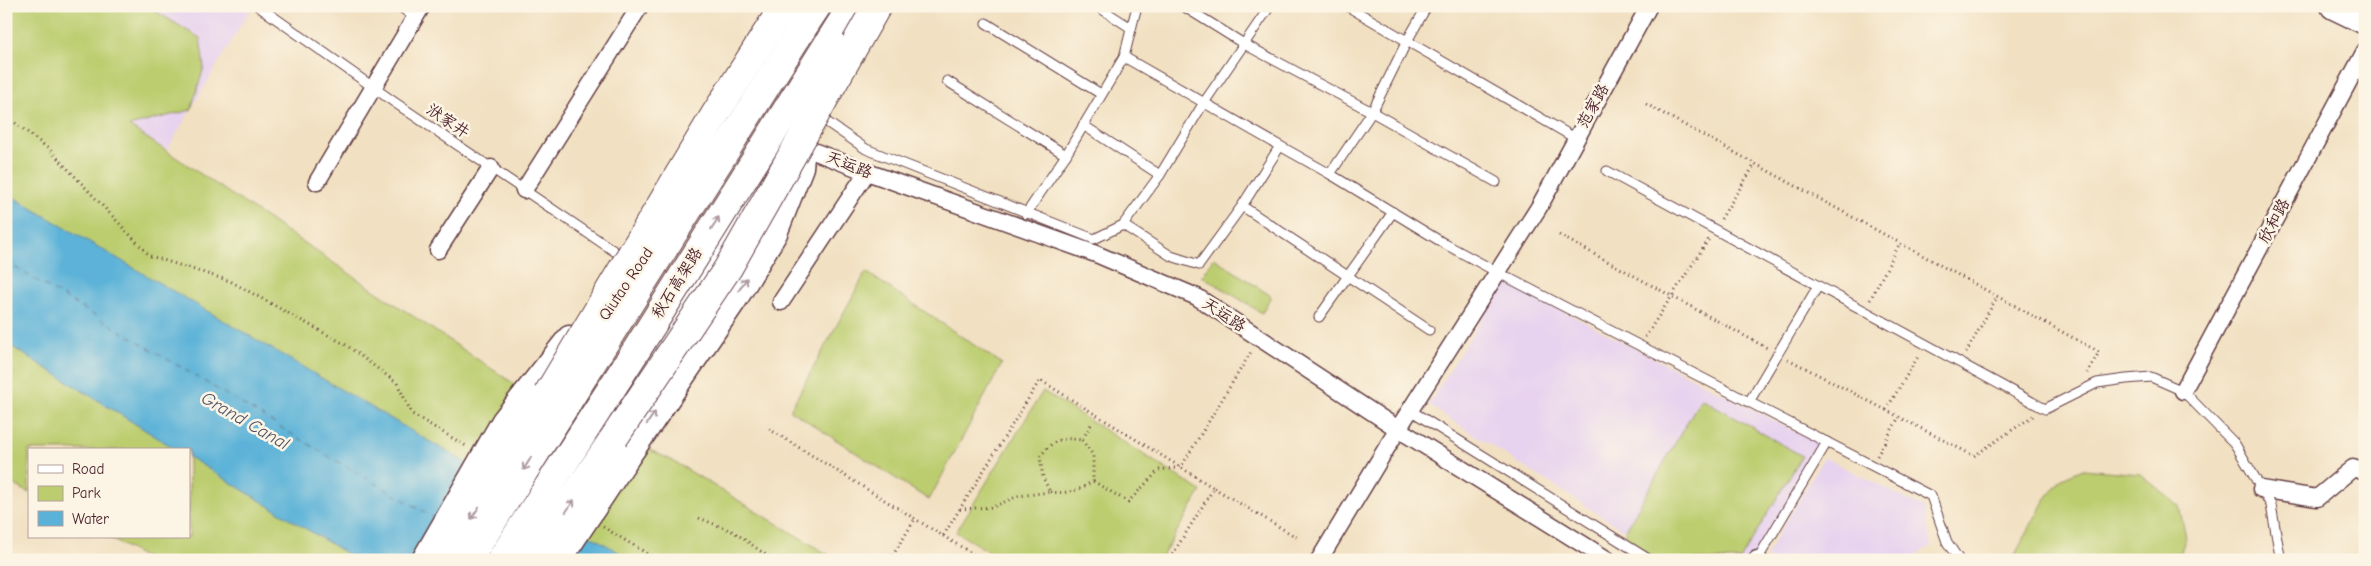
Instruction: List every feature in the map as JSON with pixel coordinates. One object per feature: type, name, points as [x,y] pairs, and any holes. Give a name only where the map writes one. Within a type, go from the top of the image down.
[{"type":"highway","points":[[502,471],[716,113],[784,6]]},
{"type":"highway","name":"秋石高架路","points":[[468,560],[817,6]]},
{"type":"highway","name":"秋石高架路","points":[[501,560],[637,349],[852,6]]},
{"type":"highway","points":[[532,560],[728,268],[877,6]]},
{"type":"main road","name":"Qiutao Road","points":[[445,560],[502,471],[537,397],[647,254],[739,103],[803,6]]},
{"type":"main road","points":[[516,560],[565,478],[710,267],[806,106],[872,6]]},
{"type":"main road","points":[[2334,6],[2365,21]]},
{"type":"main road","points":[[425,560],[505,421],[537,397],[573,335],[654,209],[739,103]]},
{"type":"main road","points":[[558,560],[624,459],[734,299],[774,233],[800,167],[806,106]]},
{"type":"street","points":[[524,190],[640,6]]},
{"type":"street","name":"范家路","points":[[1319,560],[1398,429],[1539,207],[1575,138],[1649,6]]},
{"type":"street","points":[[318,182],[375,89],[419,12]]},
{"type":"street","name":"欣和路","points":[[2183,391],[2365,51]]},
{"type":"street","name":"天运路","points":[[803,147],[867,172],[1096,254],[1189,294],[1260,338],[1398,429],[1608,560]]},
{"type":"street","points":[[438,250],[491,168]]},
{"type":"street","points":[[781,302],[867,172]]},
{"type":"street","points":[[2261,489],[2317,498],[2353,468],[2365,472]]},
{"type":"lane","name":"洑家井","points":[[258,6],[375,89],[623,257]]},
{"type":"lane","points":[[399,6],[419,12]]},
{"type":"lane","points":[[1097,6],[1131,28]]},
{"type":"lane","points":[[1026,214],[1066,156],[1124,57],[1137,6]]},
{"type":"lane","points":[[1184,6],[1244,44],[1372,112],[1496,182]]},
{"type":"lane","points":[[806,106],[835,129],[866,149],[1026,214],[1094,239],[1123,225],[1160,175],[1203,104],[1270,6]]},
{"type":"lane","points":[[1347,6],[1575,138]]},
{"type":"lane","points":[[1330,174],[1372,112],[1407,41],[1427,6]]},
{"type":"lane","points":[[986,23],[1101,94]]},
{"type":"lane","points":[[1124,57],[1203,104],[1330,174],[1497,272],[1931,496],[1947,542],[1959,560]]},
{"type":"lane","points":[[947,82],[1066,156]]},
{"type":"lane","points":[[1083,125],[1160,175]]},
{"type":"lane","points":[[1123,225],[1171,256],[1199,265],[1242,206],[1280,146]]},
{"type":"lane","points":[[1607,171],[2045,409],[2097,383],[2151,377],[2183,391],[2235,444],[2271,505],[2280,556],[2279,560]]},
{"type":"lane","points":[[1242,206],[1429,330]]},
{"type":"lane","points":[[1319,317],[1392,212]]},
{"type":"lane","points":[[1749,402],[1818,286]]},
{"type":"lane","points":[[1410,410],[1650,560]]},
{"type":"lane","points":[[1758,559],[1827,442]]},
{"type":"path","points":[[1646,104],[2098,352],[2076,393]]},
{"type":"path","points":[[6,119],[14,122],[49,149],[150,256],[230,281],[346,345],[397,383],[412,414]]},
{"type":"path","points":[[1639,346],[1715,230],[1755,164]]},
{"type":"path","points":[[1559,235],[1778,354],[1974,456],[2006,432],[2045,409]]},
{"type":"path","points":[[1864,310],[1900,243]]},
{"type":"path","points":[[1960,362],[1997,297]]},
{"type":"path","points":[[1181,467],[1260,338]]},
{"type":"path","points":[[1886,410],[1925,343]]},
{"type":"path","points":[[943,536],[1040,380],[1298,538]]},
{"type":"path","points":[[1872,465],[1899,417]]},
{"type":"path","points":[[1082,440],[1092,423]]},
{"type":"path","points":[[769,429],[983,560]]},
{"type":"path","points":[[1050,492],[1044,478],[1040,457],[1049,444],[1066,438],[1082,440],[1093,455],[1093,481]]},
{"type":"path","points":[[1093,481],[1128,502],[1159,470],[1181,467]]},
{"type":"path","points":[[960,509],[993,506],[1018,496],[1080,490],[1093,481]]},
{"type":"path","points":[[1169,560],[1214,488]]},
{"type":"path","points":[[699,518],[734,532],[773,560]]},
{"type":"path","points":[[890,560],[915,519]]},
{"type":"path","points":[[1172,555],[1179,560]]},
{"type":"shaded area","points":[[6,6],[252,6],[167,150],[6,49]]},
{"type":"shaded area","points":[[1505,281],[1822,445],[1754,560],[1626,560],[1625,531],[1428,405]]},
{"type":"shaded area","points":[[1824,457],[1924,508],[1931,546],[1909,560],[1770,560],[1765,557]]},
{"type":"green space","points":[[6,6],[147,6],[200,38],[204,67],[191,110],[129,126],[519,387],[673,461],[837,560],[149,560],[110,538],[190,538],[190,448],[28,448],[28,492],[6,480]]},
{"type":"green space","points":[[1214,258],[1271,296],[1262,313],[1202,276]]},
{"type":"green space","points":[[866,272],[1002,364],[929,500],[790,410]]},
{"type":"green space","points":[[1043,391],[1201,491],[1160,560],[1003,560],[956,532]]},
{"type":"green space","points":[[1701,398],[1802,456],[1740,560],[1626,560],[1625,531]]},
{"type":"green space","points":[[2083,469],[2140,474],[2179,506],[2186,537],[2178,560],[2012,560],[2044,501],[2062,478]]},
{"type":"water","name":"Grand Canal","points":[[6,193],[632,560],[357,560],[190,458],[190,448],[174,448],[6,343]]},
{"type":"ferry route","points":[[6,262],[435,518]]}]
